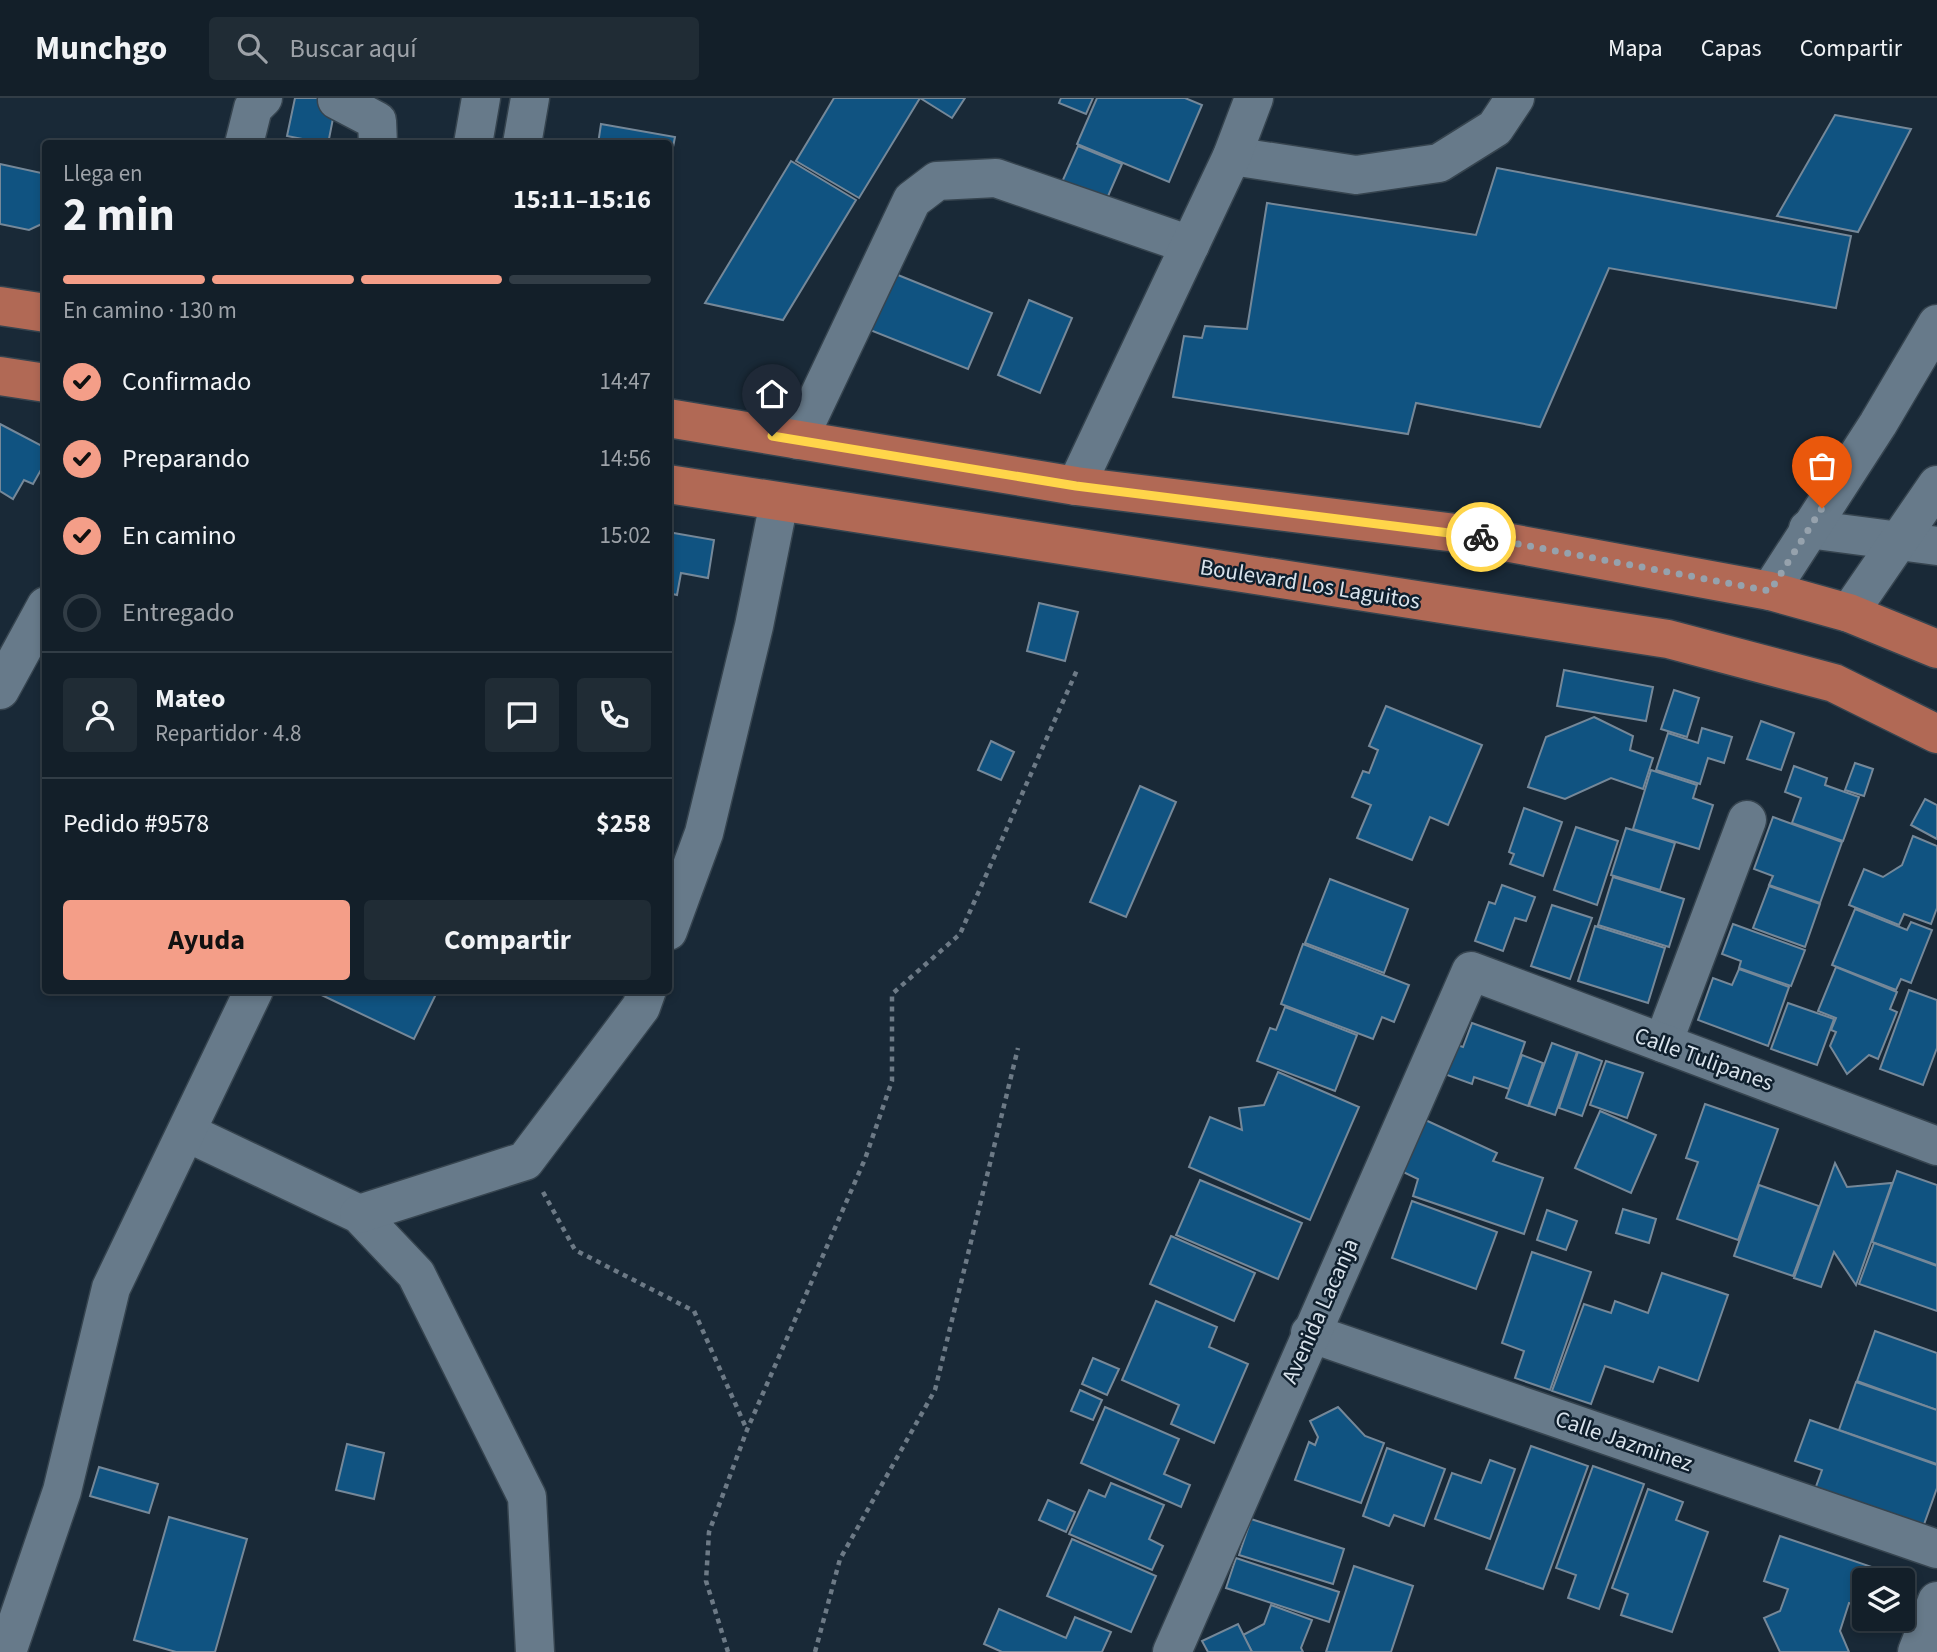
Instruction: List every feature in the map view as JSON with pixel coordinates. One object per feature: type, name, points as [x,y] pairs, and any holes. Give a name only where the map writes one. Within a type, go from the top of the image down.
[{"type":"main road","points":[[0,306],[42,312]]},
{"type":"main road","points":[[0,376],[42,382]]},
{"type":"main road","points":[[672,419],[1076,486],[1456,533],[1770,591],[1849,613],[1937,649]]},
{"type":"main road","name":"Boulevard Los Laguitos","points":[[672,485],[1668,639],[1834,682],[1937,734]]},
{"type":"street","points":[[245,140],[253,108],[263,98]]},
{"type":"street","points":[[474,140],[481,98]]},
{"type":"street","points":[[523,140],[530,98]]},
{"type":"street","points":[[1076,486],[1232,156],[1254,98]]},
{"type":"street","points":[[1232,156],[1356,175],[1439,163],[1495,128],[1515,98]]},
{"type":"street","points":[[337,100],[377,121],[378,140]]},
{"type":"street","points":[[799,440],[912,200],[937,181],[996,178],[1190,245]]},
{"type":"street","points":[[1770,591],[1878,424],[1937,324]]},
{"type":"street","points":[[1849,613],[1919,542],[1937,485]]},
{"type":"street","points":[[672,920],[704,833],[754,626],[779,502]]},
{"type":"street","points":[[1808,529],[1919,542]]},
{"type":"street","points":[[0,690],[42,613]]},
{"type":"street","points":[[1662,1043],[1747,820]]},
{"type":"street","name":"Calle Tulipanes","points":[[1471,971],[1937,1146]]},
{"type":"street","name":"Avenida Lacanja","points":[[1172,1652],[1471,971]]},
{"type":"street","points":[[7,1652],[62,1491],[111,1288],[188,1133],[252,994]]},
{"type":"street","points":[[359,1214],[525,1161],[641,1007],[646,994]]},
{"type":"street","points":[[188,1133],[359,1214],[416,1274],[527,1497],[535,1652]]},
{"type":"street","name":"Calle Jazminez","points":[[1310,1333],[1937,1549]]},
{"type":"street","points":[[1917,1652],[1937,1601]]},
{"type":"path","points":[[728,1652],[706,1581],[709,1532],[747,1430],[865,1159],[892,1081],[892,994],[960,934],[1077,670]]},
{"type":"path","points":[[816,1652],[841,1559],[935,1390],[1018,1048]]},
{"type":"path","points":[[525,1161],[575,1250],[694,1311],[747,1430]]},
{"type":"building","points":[[295,98],[337,98],[329,140],[287,136]]},
{"type":"building","points":[[834,98],[920,98],[859,198],[796,161]]},
{"type":"building","points":[[920,98],[965,98],[952,118]]},
{"type":"building","points":[[1061,98],[1093,98],[1086,114],[1059,103]]},
{"type":"building","points":[[1097,98],[1185,98],[1202,105],[1169,182],[1077,144]]},
{"type":"building","points":[[1835,115],[1911,129],[1858,232],[1777,216]]},
{"type":"building","points":[[601,124],[675,137],[672,152],[672,140],[599,140]]},
{"type":"building","points":[[1078,146],[1122,164],[1102,210],[1058,191]]},
{"type":"building","points":[[791,161],[856,200],[783,320],[705,303]]},
{"type":"building","points":[[0,164],[42,173],[42,224],[29,230],[0,224]]},
{"type":"building","points":[[1497,168],[1851,236],[1836,308],[1609,268],[1540,427],[1416,403],[1408,434],[1173,397],[1184,336],[1202,338],[1205,326],[1247,329],[1267,203],[1476,235]]},
{"type":"building","points":[[893,273],[992,313],[968,369],[870,330]]},
{"type":"building","points":[[1029,300],[1072,318],[1040,393],[998,375]]},
{"type":"building","points":[[0,424],[42,446],[42,468],[33,484],[24,480],[13,499],[0,491]]},
{"type":"building","points":[[672,533],[714,540],[708,578],[681,573],[677,595],[672,594]]},
{"type":"building","points":[[1039,603],[1078,612],[1065,661],[1027,651]]},
{"type":"building","points":[[1564,670],[1653,687],[1646,721],[1557,706]]},
{"type":"building","points":[[1674,690],[1699,698],[1687,737],[1661,729]]},
{"type":"building","points":[[1386,706],[1482,745],[1448,825],[1430,817],[1412,860],[1357,838],[1371,805],[1352,797],[1363,771],[1369,773],[1378,750],[1369,746]]},
{"type":"building","points":[[1594,717],[1633,736],[1630,750],[1653,758],[1643,789],[1611,778],[1565,799],[1528,787],[1546,737]]},
{"type":"building","points":[[1761,721],[1794,733],[1781,770],[1747,759]]},
{"type":"building","points":[[1702,728],[1732,737],[1724,763],[1708,758],[1700,784],[1656,770],[1668,733],[1698,743]]},
{"type":"building","points":[[991,741],[1014,752],[1001,780],[978,770]]},
{"type":"building","points":[[1855,763],[1873,769],[1864,796],[1845,790]]},
{"type":"building","points":[[1794,766],[1827,778],[1825,785],[1859,797],[1843,841],[1792,823],[1801,798],[1785,792]]},
{"type":"building","points":[[1651,770],[1697,785],[1693,798],[1713,805],[1699,849],[1633,829]]},
{"type":"building","points":[[1140,786],[1176,802],[1126,917],[1090,902]]},
{"type":"building","points":[[1925,799],[1937,805],[1937,839],[1911,825]]},
{"type":"building","points":[[1524,808],[1562,822],[1543,876],[1510,864],[1514,854],[1509,852]]},
{"type":"building","points":[[1773,817],[1842,842],[1820,903],[1769,885],[1773,876],[1754,869]]},
{"type":"building","points":[[1576,827],[1618,841],[1597,905],[1554,890]]},
{"type":"building","points":[[1626,828],[1675,843],[1660,890],[1611,875]]},
{"type":"building","points":[[1913,836],[1937,846],[1937,908],[1931,924],[1904,914],[1899,925],[1849,905],[1864,869],[1883,877],[1902,865]]},
{"type":"building","points":[[1613,877],[1684,899],[1669,947],[1598,925]]},
{"type":"building","points":[[1330,879],[1408,909],[1384,973],[1305,943]]},
{"type":"building","points":[[1502,885],[1535,897],[1526,921],[1515,918],[1503,951],[1475,941],[1489,902],[1495,904]]},
{"type":"building","points":[[1769,886],[1820,904],[1805,947],[1753,928]]},
{"type":"building","points":[[1552,905],[1592,918],[1570,979],[1531,966]]},
{"type":"building","points":[[1855,909],[1907,930],[1911,922],[1932,930],[1911,983],[1901,979],[1896,990],[1832,965]]},
{"type":"building","points":[[1733,924],[1805,950],[1791,986],[1739,968],[1741,961],[1722,954]]},
{"type":"building","points":[[1595,926],[1665,948],[1648,1003],[1578,981]]},
{"type":"building","points":[[1303,944],[1409,985],[1394,1022],[1382,1017],[1373,1039],[1281,1004]]},
{"type":"building","points":[[1836,967],[1897,992],[1890,1009],[1897,1012],[1878,1059],[1869,1055],[1847,1074],[1830,1046],[1836,1032],[1831,1030],[1836,1018],[1818,1011]]},
{"type":"building","points":[[1739,969],[1789,987],[1768,1046],[1698,1020],[1713,978],[1732,985]]},
{"type":"building","points":[[1909,990],[1937,1000],[1937,1048],[1923,1085],[1880,1069]]},
{"type":"building","points":[[319,994],[436,994],[414,1039]]},
{"type":"building","points":[[1788,1003],[1834,1019],[1817,1065],[1771,1049]]},
{"type":"building","points":[[1285,1007],[1357,1035],[1335,1091],[1257,1061],[1270,1028],[1276,1030]]},
{"type":"building","points":[[1472,1023],[1525,1042],[1509,1089],[1474,1077],[1472,1084],[1436,1071],[1446,1041],[1463,1047]]},
{"type":"building","points":[[1552,1043],[1577,1052],[1555,1115],[1529,1106]]},
{"type":"building","points":[[1578,1052],[1602,1061],[1582,1116],[1559,1108]]},
{"type":"building","points":[[1522,1055],[1543,1063],[1528,1106],[1506,1098]]},
{"type":"building","points":[[1606,1061],[1643,1073],[1627,1118],[1590,1105]]},
{"type":"building","points":[[1278,1072],[1359,1107],[1310,1220],[1189,1167],[1210,1117],[1242,1130],[1239,1108],[1264,1105]]},
{"type":"building","points":[[1705,1104],[1778,1129],[1738,1240],[1677,1219],[1698,1162],[1686,1158]]},
{"type":"building","points":[[1600,1111],[1656,1135],[1631,1193],[1575,1168]]},
{"type":"building","points":[[1421,1118],[1497,1153],[1493,1161],[1543,1178],[1524,1234],[1413,1196],[1418,1179],[1397,1169]]},
{"type":"building","points":[[1835,1163],[1847,1187],[1892,1183],[1856,1285],[1834,1252],[1821,1287],[1794,1278]]},
{"type":"building","points":[[1897,1171],[1937,1185],[1937,1265],[1872,1242]]},
{"type":"building","points":[[1200,1180],[1302,1223],[1278,1279],[1176,1235]]},
{"type":"building","points":[[1759,1185],[1819,1206],[1793,1276],[1734,1256]]},
{"type":"building","points":[[1412,1201],[1497,1232],[1476,1289],[1392,1258]]},
{"type":"building","points":[[1623,1209],[1656,1219],[1649,1243],[1616,1233]]},
{"type":"building","points":[[1547,1210],[1577,1221],[1566,1250],[1537,1240]]},
{"type":"building","points":[[1171,1236],[1255,1273],[1234,1321],[1150,1284]]},
{"type":"building","points":[[1874,1243],[1937,1266],[1937,1311],[1859,1284]]},
{"type":"building","points":[[1532,1252],[1591,1272],[1550,1390],[1515,1378],[1524,1351],[1502,1343]]},
{"type":"building","points":[[1662,1273],[1728,1295],[1698,1381],[1659,1367],[1653,1382],[1605,1366],[1591,1404],[1552,1391],[1584,1304],[1611,1313],[1615,1301],[1648,1313]]},
{"type":"building","points":[[1156,1301],[1217,1327],[1209,1347],[1248,1364],[1214,1443],[1171,1424],[1179,1405],[1122,1380]]},
{"type":"building","points":[[1875,1331],[1937,1353],[1937,1410],[1857,1381]]},
{"type":"building","points":[[1093,1358],[1119,1369],[1107,1395],[1082,1384]]},
{"type":"building","points":[[1856,1382],[1937,1410],[1937,1464],[1839,1430]]},
{"type":"building","points":[[1080,1390],[1102,1400],[1093,1420],[1071,1411]]},
{"type":"building","points":[[1105,1407],[1179,1439],[1164,1474],[1190,1485],[1181,1507],[1081,1463]]},
{"type":"building","points":[[1338,1407],[1365,1436],[1384,1443],[1361,1503],[1295,1480],[1309,1442],[1315,1445],[1318,1437],[1310,1421]]},
{"type":"building","points":[[1810,1420],[1937,1465],[1937,1488],[1922,1530],[1814,1492],[1822,1470],[1795,1461]]},
{"type":"building","points":[[347,1444],[384,1453],[374,1499],[336,1490]]},
{"type":"building","points":[[1531,1446],[1588,1466],[1543,1589],[1486,1569]]},
{"type":"building","points":[[1387,1448],[1445,1469],[1424,1526],[1394,1515],[1389,1526],[1363,1516]]},
{"type":"building","points":[[1490,1460],[1515,1469],[1490,1539],[1435,1519],[1452,1473],[1481,1483]]},
{"type":"building","points":[[1593,1466],[1644,1484],[1599,1609],[1568,1598],[1576,1575],[1556,1568]]},
{"type":"building","points":[[99,1467],[158,1484],[149,1513],[90,1496]]},
{"type":"building","points":[[1111,1483],[1164,1505],[1149,1539],[1163,1546],[1152,1570],[1069,1534],[1089,1490],[1105,1497]]},
{"type":"building","points":[[1648,1489],[1683,1502],[1676,1520],[1708,1532],[1672,1632],[1621,1615],[1628,1594],[1612,1588]]},
{"type":"building","points":[[1048,1500],[1075,1512],[1066,1532],[1039,1520]]},
{"type":"building","points":[[169,1517],[247,1539],[215,1652],[176,1652],[134,1640]]},
{"type":"building","points":[[1251,1519],[1344,1549],[1333,1584],[1239,1555]]},
{"type":"building","points":[[1780,1536],[1872,1567],[1852,1568],[1852,1604],[1849,1603],[1840,1631],[1849,1652],[1780,1652],[1764,1618],[1780,1611],[1788,1589],[1764,1581]]},
{"type":"building","points":[[1072,1539],[1156,1576],[1131,1632],[1047,1596]]},
{"type":"building","points":[[1236,1558],[1339,1592],[1329,1622],[1226,1588]]},
{"type":"building","points":[[1354,1566],[1413,1586],[1391,1652],[1326,1652]]},
{"type":"building","points":[[1271,1605],[1312,1620],[1301,1648],[1303,1652],[1252,1652],[1243,1635],[1264,1624]]},
{"type":"building","points":[[999,1609],[1066,1638],[1075,1617],[1111,1632],[1102,1652],[1002,1652],[984,1644]]},
{"type":"building","points":[[1238,1624],[1252,1652],[1208,1652],[1202,1641]]},
{"type":"way so far","points":[[1481,537],[1770,591],[1822,508]]},
{"type":"route","points":[[772,436],[1076,486],[1481,537]]}]
